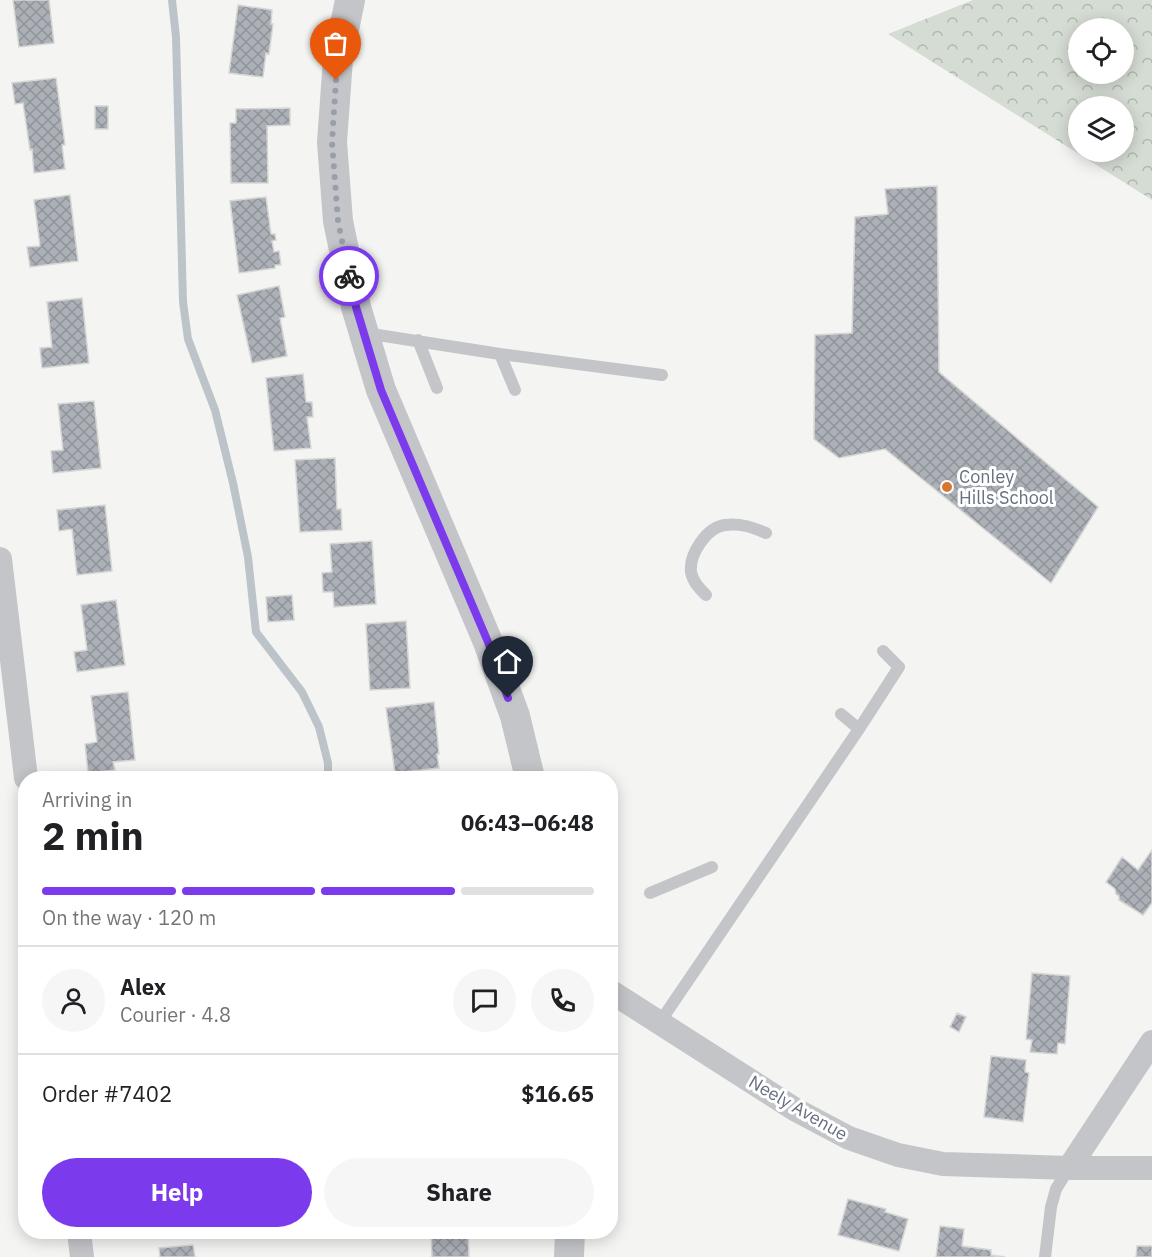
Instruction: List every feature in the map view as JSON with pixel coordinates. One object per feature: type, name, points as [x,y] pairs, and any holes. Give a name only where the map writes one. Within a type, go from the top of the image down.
[{"type":"street","points":[[350,0],[338,58],[332,142],[338,221],[356,307],[381,390],[488,642],[515,716],[528,771]]},
{"type":"street","points":[[0,559],[25,771]]},
{"type":"street","name":"Neely Avenue","points":[[618,996],[796,1110],[849,1138],[898,1155],[943,1164],[1152,1168]]},
{"type":"street","points":[[1069,1168],[1152,1042]]},
{"type":"street","points":[[80,1239],[82,1257]]},
{"type":"street","points":[[569,1257],[570,1239]]},
{"type":"lane","points":[[363,333],[662,375]]},
{"type":"lane","points":[[418,340],[437,388]]},
{"type":"lane","points":[[500,354],[515,390]]},
{"type":"lane","points":[[706,595],[696,586],[691,570],[695,552],[704,537],[722,525],[746,525],[766,533]]},
{"type":"lane","points":[[660,1022],[860,729],[899,667],[883,651]]},
{"type":"lane","points":[[841,714],[860,729]]},
{"type":"lane","points":[[650,893],[712,867]]},
{"type":"lane","points":[[1045,1257],[1051,1207],[1056,1189],[1069,1168]]},
{"type":"green space","points":[[973,0],[1152,0],[1152,200],[1092,162],[1134,162],[1134,96],[1068,96],[1068,147],[888,34]]},
{"type":"building","points":[[13,0],[49,0],[54,43],[19,47]]},
{"type":"building","points":[[238,5],[272,10],[271,24],[273,24],[269,54],[266,53],[263,77],[229,73]]},
{"type":"building","points":[[56,78],[65,145],[62,145],[65,169],[34,173],[23,103],[15,104],[12,83]]},
{"type":"building","points":[[95,106],[108,106],[108,129],[95,129]]},
{"type":"building","points":[[290,108],[290,125],[267,126],[268,183],[231,183],[230,123],[236,123],[236,109]]},
{"type":"building","points":[[937,186],[939,372],[1098,507],[1051,583],[885,449],[839,458],[814,439],[815,335],[852,333],[855,217],[888,214],[885,189]]},
{"type":"building","points":[[70,195],[78,261],[30,267],[27,247],[40,246],[34,200]]},
{"type":"building","points":[[266,197],[271,234],[275,234],[276,240],[272,241],[274,252],[279,251],[281,265],[275,265],[275,268],[239,273],[230,201]]},
{"type":"building","points":[[279,286],[285,317],[280,318],[287,356],[252,363],[237,295]]},
{"type":"building","points":[[82,298],[89,363],[42,368],[40,348],[52,347],[47,302]]},
{"type":"building","points":[[303,374],[306,402],[312,402],[313,417],[307,417],[311,448],[274,451],[266,378]]},
{"type":"building","points":[[94,401],[101,468],[53,473],[51,451],[63,450],[58,404]]},
{"type":"building","points":[[335,458],[337,509],[341,509],[342,530],[300,532],[295,460]]},
{"type":"building","points":[[105,505],[112,571],[77,575],[72,529],[59,531],[57,510]]},
{"type":"building","points":[[372,541],[376,604],[334,607],[333,592],[323,592],[322,573],[332,572],[330,544]]},
{"type":"building","points":[[292,595],[294,620],[268,622],[266,597]]},
{"type":"building","points":[[116,600],[125,665],[77,672],[74,652],[87,650],[81,605]]},
{"type":"building","points":[[406,621],[410,688],[370,690],[366,624]]},
{"type":"building","points":[[128,692],[135,760],[113,762],[115,770],[88,771],[85,744],[97,742],[91,696]]},
{"type":"building","points":[[434,702],[439,768],[395,771],[386,708]]},
{"type":"building","points":[[1152,850],[1152,903],[1143,915],[1119,900],[1115,889],[1106,882],[1122,857],[1138,870]]},
{"type":"building","points":[[1032,973],[1070,976],[1065,1044],[1058,1043],[1057,1054],[1030,1052],[1032,1040],[1026,1039]]},
{"type":"building","points":[[957,1013],[966,1017],[959,1032],[950,1027]]},
{"type":"building","points":[[991,1056],[1026,1060],[1025,1072],[1029,1073],[1023,1122],[984,1117]]},
{"type":"building","points":[[848,1199],[886,1209],[885,1212],[908,1219],[899,1251],[838,1235]]},
{"type":"building","points":[[940,1226],[964,1229],[962,1246],[991,1250],[991,1255],[1005,1257],[936,1257]]},
{"type":"building","points":[[431,1239],[468,1239],[469,1257],[432,1257]]},
{"type":"building","points":[[193,1245],[195,1257],[160,1257],[159,1248]]},
{"type":"building","points":[[1137,1246],[1152,1246],[1152,1257],[1136,1257]]},
{"type":"waterway","points":[[172,0],[176,37],[183,302],[188,339],[215,410],[233,483],[248,557],[256,632],[302,692],[319,727],[328,771]]},
{"type":"way so far","points":[[336,80],[332,142],[338,221],[349,276]]},
{"type":"place","name":"Conley Hills School","points":[[947,487]]},
{"type":"route","points":[[349,276],[381,390],[488,642],[508,698]]}]
